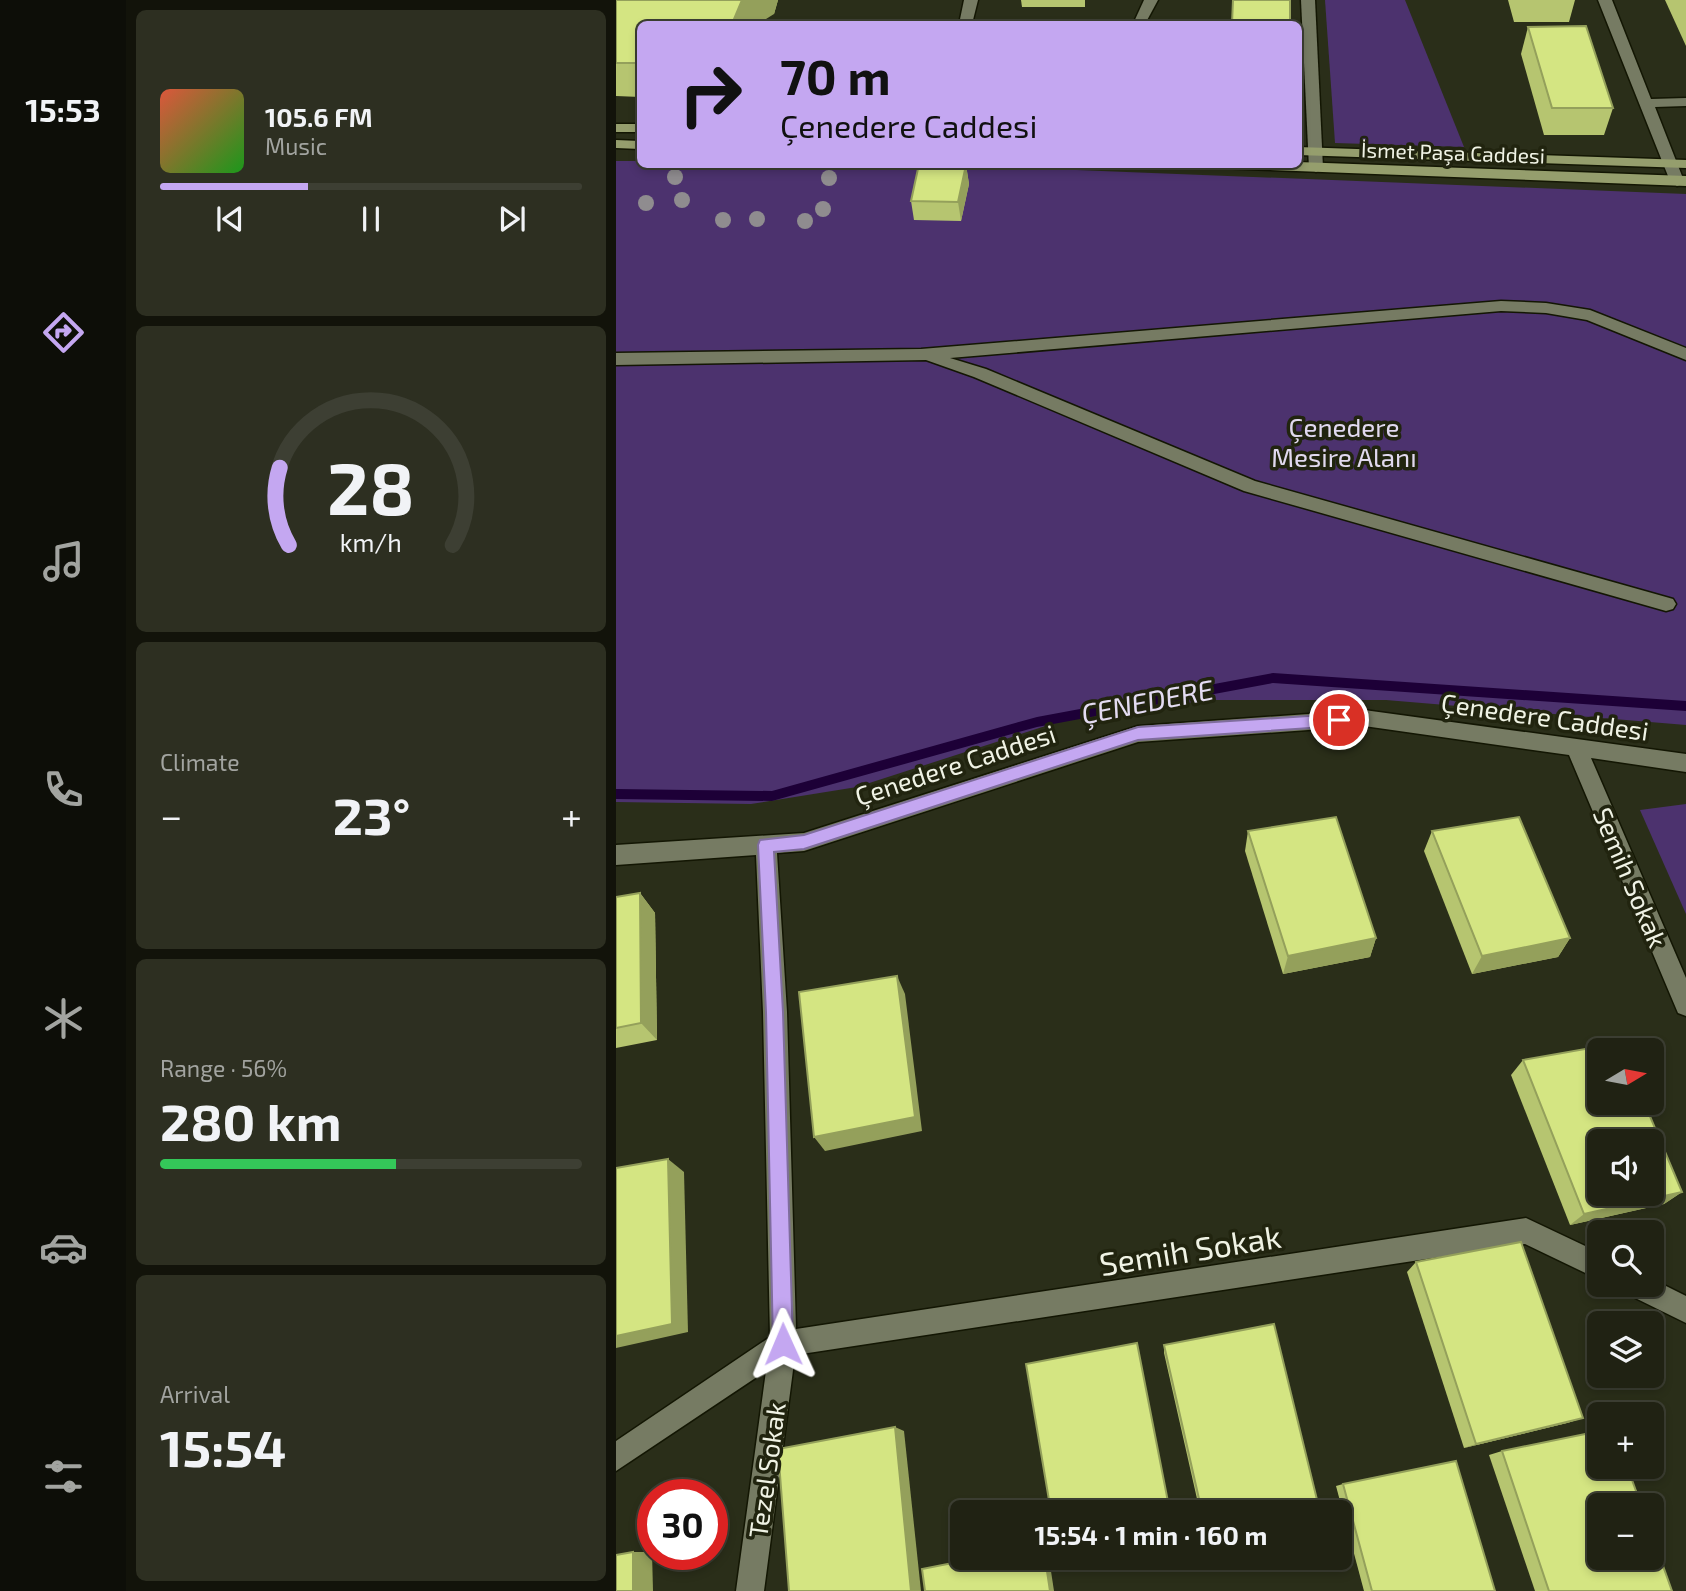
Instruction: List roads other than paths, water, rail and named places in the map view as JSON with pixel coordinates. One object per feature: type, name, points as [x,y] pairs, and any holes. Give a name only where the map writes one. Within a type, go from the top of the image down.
[{"type":"main road","points":[[616,128],[637,128]]},
{"type":"main road","points":[[616,144],[637,145]]},
{"type":"main road","name":"İsmet Paşa Caddesi","points":[[1302,151],[1686,164]]},
{"type":"main road","name":"İsmet Paşa Caddesi","points":[[1302,167],[1681,181]]},
{"type":"street","points":[[967,21],[971,0]]},
{"type":"street","points":[[1140,21],[1151,0]]},
{"type":"street","points":[[1308,0],[1316,168]]},
{"type":"street","points":[[1605,0],[1670,163],[1681,181]]},
{"type":"street","points":[[1646,103],[1686,102]]},
{"type":"street","points":[[616,359],[922,355],[1501,306],[1546,307],[1590,315],[1686,354]]},
{"type":"street","points":[[922,355],[980,373],[1250,486],[1665,604]]},
{"type":"street","name":"Çenedere Caddesi","points":[[616,855],[804,842],[1138,734],[1364,718],[1686,762]]},
{"type":"street","name":"Semih Sokak","points":[[1577,749],[1686,1005]]},
{"type":"street","name":"Tezel Sokak","points":[[750,1591],[783,1344],[775,1012],[766,845]]},
{"type":"street","name":"Semih Sokak","points":[[783,1344],[1526,1231],[1587,1262]]},
{"type":"street","points":[[1660,1297],[1686,1310]]},
{"type":"street","points":[[616,1457],[783,1344]]},
{"type":"waterway","name":"ÇENEDERE","points":[[616,794],[772,796],[1037,722],[1273,678],[1686,706]]},
{"type":"park label","name":"Çenedere Mesire Alanı","points":[[1344,441]]}]
